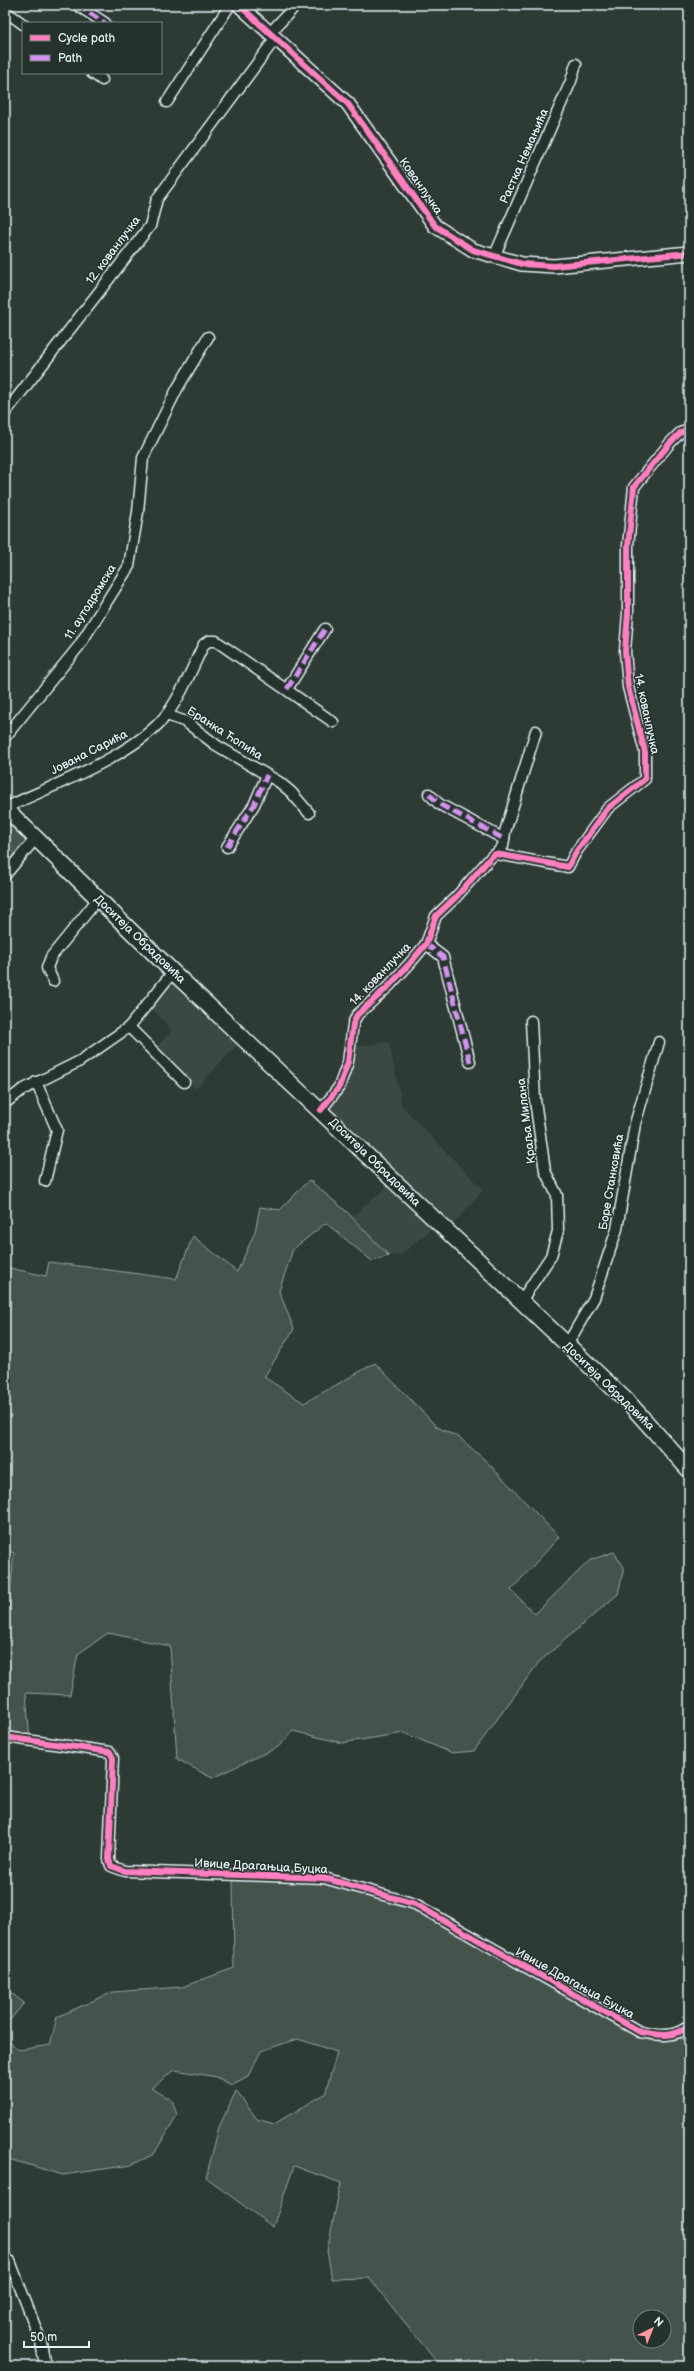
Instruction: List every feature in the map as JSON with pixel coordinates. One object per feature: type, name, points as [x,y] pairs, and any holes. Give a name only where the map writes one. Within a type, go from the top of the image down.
[{"type":"main road","name":"Доситеја Обрадовића","points":[[5,808],[35,839],[173,972],[321,1110],[629,1403],[689,1470]]},
{"type":"street","points":[[77,5],[103,22]]},
{"type":"street","points":[[168,102],[230,5]]},
{"type":"street","name":"Кованлучка","points":[[239,5],[348,104],[435,226],[473,250],[522,264],[554,266],[689,253]]},
{"type":"street","name":"12. кованлучка","points":[[5,413],[150,226],[157,199],[272,36],[296,5]]},
{"type":"street","points":[[5,11],[22,23]]},
{"type":"street","name":"Растка Немањића","points":[[494,257],[571,81],[576,64]]},
{"type":"street","points":[[93,74],[102,80]]},
{"type":"street","name":"11. аутодромска","points":[[5,737],[79,646],[128,566],[138,512],[143,458],[177,389],[208,337]]},
{"type":"street","name":"14. кованлучка","points":[[496,854],[568,867],[576,852],[608,808],[646,779],[646,752],[628,688],[625,651],[628,613],[628,546],[634,487],[670,443],[680,433],[689,430]]},
{"type":"street","points":[[287,689],[325,629]]},
{"type":"street","name":"Јована Сарића","points":[[5,808],[139,742],[167,714],[182,691],[204,644],[209,641],[216,641],[333,722]]},
{"type":"street","name":"Бранка Ћопића","points":[[167,714],[186,722],[220,748],[267,775],[291,792],[309,813]]},
{"type":"street","name":"14. кованлучка","points":[[321,1110],[339,1087],[348,1062],[353,1024],[357,1015],[389,986],[426,944],[436,916],[456,897],[492,856],[496,854],[503,846],[536,731]]},
{"type":"street","name":"Бранка Ћопића","points":[[227,847],[254,805],[267,775]]},
{"type":"street","points":[[429,794],[439,804],[504,839]]},
{"type":"street","points":[[5,875],[35,839]]},
{"type":"street","points":[[53,981],[47,968],[51,956],[98,899]]},
{"type":"street","name":"14. кованлучка","points":[[426,944],[444,957],[470,1062]]},
{"type":"street","points":[[5,1103],[22,1090],[36,1082],[80,1061],[129,1027],[173,972]]},
{"type":"street","name":"Краља Милана","points":[[521,1301],[551,1256],[558,1231],[557,1195],[545,1171],[535,1100],[531,1021]]},
{"type":"street","points":[[129,1027],[184,1082]]},
{"type":"street","name":"Боре Станковића","points":[[567,1345],[594,1298],[617,1229],[635,1124],[659,1042]]},
{"type":"street","points":[[36,1082],[57,1130],[45,1181]]},
{"type":"street","name":"Ивице Драгањца Буцка","points":[[5,1737],[48,1745],[110,1752],[113,1758],[109,1859],[111,1866],[116,1869],[125,1871],[324,1878],[415,1904],[640,2032],[664,2035],[679,2034],[689,2026]]},
{"type":"street","points":[[10,2261],[41,2342],[44,2366]]},
{"type":"shaded area","points":[[5,808],[35,839],[5,875]]},
{"type":"shaded area","points":[[168,980],[237,1045],[196,1089],[154,1050],[172,1030],[148,1004]]},
{"type":"shaded area","points":[[389,1042],[402,1106],[483,1190],[447,1231],[438,1223],[401,1255],[389,1256],[351,1217],[394,1181],[321,1110],[339,1087],[350,1047]]},
{"type":"shaded area","points":[[309,1180],[346,1211],[389,1256],[372,1261],[326,1223],[293,1249],[279,1291],[294,1329],[264,1377],[304,1403],[375,1363],[437,1427],[460,1438],[486,1461],[559,1537],[511,1590],[535,1614],[590,1560],[614,1552],[624,1567],[618,1594],[539,1662],[474,1751],[452,1753],[404,1733],[342,1743],[293,1731],[278,1747],[212,1778],[177,1759],[170,1646],[108,1633],[78,1654],[70,1695],[26,1693],[30,1741],[5,1738],[5,1649],[14,1553],[5,1550],[5,1267],[46,1276],[49,1262],[176,1279],[193,1236],[237,1272],[255,1232],[260,1207],[280,1210]]},
{"type":"shaded area","points":[[233,1875],[324,1878],[409,1903],[640,2032],[689,2040],[689,2366],[440,2366],[369,2278],[332,2279],[327,2251],[341,2183],[294,2166],[273,2227],[206,2178],[219,2127],[236,2091],[257,2119],[274,2124],[325,2094],[337,2052],[298,2039],[261,2051],[248,2076],[231,2085],[217,2077],[175,2070],[151,2088],[172,2100],[177,2115],[154,2154],[131,2165],[63,2175],[5,2158],[5,2038],[19,2050],[50,2045],[57,2017],[113,1992],[182,1987],[234,1968]]},
{"type":"shaded area","points":[[5,1988],[24,2003],[5,2026]]},
{"type":"marked path","points":[[77,5],[103,22]]},
{"type":"marked path","points":[[287,689],[325,629]]},
{"type":"marked path","points":[[227,847],[254,805],[267,775]]},
{"type":"marked path","points":[[429,794],[439,804],[504,839]]},
{"type":"marked path","points":[[426,944],[443,957],[470,1062]]},
{"type":"cycle path","points":[[239,5],[348,104],[435,226],[473,250],[522,264],[554,266],[689,253]]},
{"type":"cycle path","points":[[321,1110],[339,1087],[348,1062],[353,1024],[357,1015],[389,986],[411,962],[426,944],[436,916],[456,897],[492,856],[496,854],[568,867],[576,852],[608,808],[645,779],[645,752],[628,687],[625,651],[628,613],[628,546],[634,487],[670,443],[680,433],[689,430]]},
{"type":"cycle path","points":[[5,1737],[110,1752],[113,1758],[109,1859],[111,1866],[125,1871],[324,1878],[415,1904],[640,2032],[666,2035],[677,2033],[689,2026]]}]
